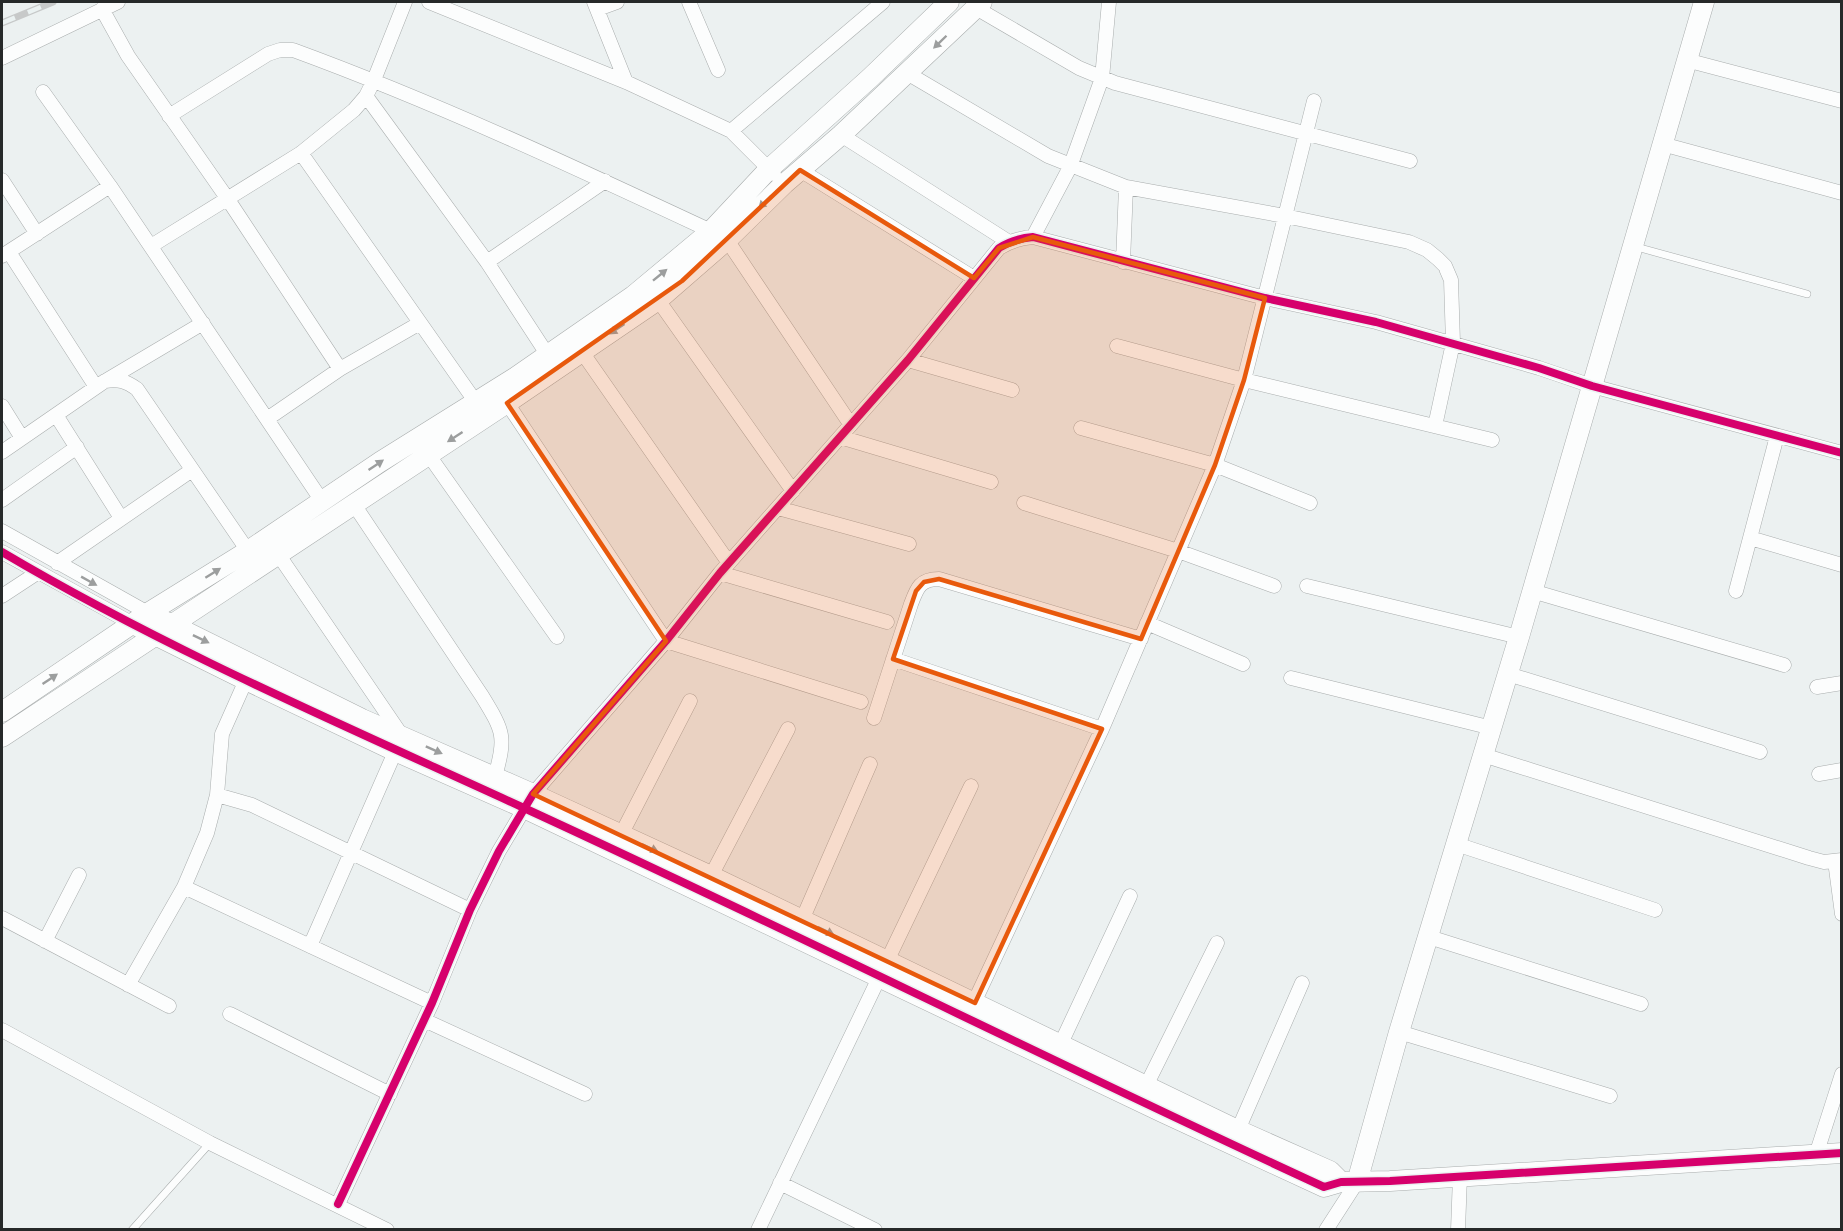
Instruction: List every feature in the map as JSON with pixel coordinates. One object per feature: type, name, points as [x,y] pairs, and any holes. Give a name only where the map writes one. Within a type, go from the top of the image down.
[{"type":"street","points":[[2,58],[118,2]]},
{"type":"street","points":[[151,246],[301,153],[354,110],[366,96],[374,80],[405,2]]},
{"type":"street","points":[[429,2],[626,82],[731,131],[784,184]]},
{"type":"street","points":[[617,2],[596,5],[626,82]]},
{"type":"street","points":[[689,2],[718,70]]},
{"type":"street","points":[[731,131],[883,2]]},
{"type":"street","points":[[2,737],[507,403],[658,300],[719,236],[769,169],[870,78],[949,2]]},
{"type":"street","points":[[1033,237],[1071,167],[1102,78],[1109,2]]},
{"type":"street","points":[[1326,1230],[1349,1182],[1429,938],[1704,2]]},
{"type":"street","points":[[2,712],[322,501],[516,377],[719,236],[840,135],[979,4],[1078,68],[1102,78],[1410,161]]},
{"type":"street","points":[[102,9],[128,56],[227,198],[340,369]]},
{"type":"street","points":[[169,116],[268,54],[280,50],[293,50],[374,80],[605,181],[719,236],[850,424]]},
{"type":"street","points":[[1686,60],[1842,101]]},
{"type":"street","points":[[907,73],[1048,156],[1126,187],[1285,216],[1409,242],[1432,254],[1445,266],[1451,280],[1453,343],[1435,426]]},
{"type":"street","points":[[43,92],[151,246],[322,501]]},
{"type":"street","points":[[366,96],[487,262],[548,354]]},
{"type":"street","points":[[970,1010],[1102,729],[1215,465],[1244,380],[1314,101]]},
{"type":"street","points":[[840,135],[1009,242]]},
{"type":"street","points":[[1662,144],[1842,193]]},
{"type":"street","points":[[301,153],[476,401]]},
{"type":"street","points":[[800,170],[974,278]]},
{"type":"street","points":[[2,180],[36,234]]},
{"type":"street","points":[[487,262],[605,181]]},
{"type":"street","points":[[101,384],[5,254],[110,186]]},
{"type":"street","points":[[1123,262],[1126,187]]},
{"type":"street","points":[[338,1204],[432,1003],[470,910],[499,851],[529,801],[666,641],[725,568],[908,360],[999,248],[1009,242],[1033,237],[1265,298],[1376,322],[1539,368],[1592,386],[1842,453]]},
{"type":"street","points":[[658,300],[793,491]]},
{"type":"street","points":[[2,452],[101,384],[203,323]]},
{"type":"street","points":[[267,419],[340,369],[420,323]]},
{"type":"street","points":[[1117,346],[1244,380],[1492,440]]},
{"type":"street","points":[[582,352],[725,568],[887,622]]},
{"type":"street","points":[[908,360],[1012,390]]},
{"type":"street","points":[[101,384],[116,380],[127,382],[137,389],[248,551]]},
{"type":"street","points":[[507,403],[666,641],[861,702]]},
{"type":"street","points":[[2,406],[22,438]]},
{"type":"street","points":[[57,415],[121,518]]},
{"type":"street","points":[[1081,428],[1215,465],[1310,503]]},
{"type":"street","points":[[1736,591],[1777,436]]},
{"type":"street","points":[[840,437],[991,482]]},
{"type":"street","points":[[2,500],[76,447]]},
{"type":"street","points":[[428,454],[557,637]]},
{"type":"street","points":[[57,563],[192,470]]},
{"type":"street","points":[[353,503],[500,726],[502,752],[495,777]]},
{"type":"street","points":[[1024,503],[1178,551],[1274,586]]},
{"type":"street","points":[[778,508],[909,544]]},
{"type":"street","points":[[2,531],[57,563],[141,619]]},
{"type":"street","points":[[1750,538],[1842,565]]},
{"type":"street","points":[[2,552],[37,573],[351,714],[398,743],[495,777],[529,801],[621,835],[711,876],[799,928]]},
{"type":"street","points":[[278,554],[398,743]]},
{"type":"street","points":[[2,596],[37,573]]},
{"type":"street","points":[[874,718],[916,591],[930,579],[939,579],[1141,639]]},
{"type":"street","points":[[1307,586],[1519,637]]},
{"type":"street","points":[[1532,591],[1784,665]]},
{"type":"street","points":[[1147,623],[1243,664]]},
{"type":"street","points":[[164,630],[246,680],[398,743],[529,801],[1057,1052],[1324,1187],[1349,1182],[1842,1153]]},
{"type":"street","points":[[893,659],[1102,729]]},
{"type":"street","points":[[1508,674],[1760,752]]},
{"type":"street","points":[[1291,678],[1492,728]]},
{"type":"street","points":[[128,985],[184,887],[207,833],[217,795],[222,734],[246,680]]},
{"type":"street","points":[[1817,687],[1842,683]]},
{"type":"street","points":[[621,835],[690,701]]},
{"type":"street","points":[[711,876],[788,729]]},
{"type":"street","points":[[309,946],[398,743]]},
{"type":"street","points":[[1483,755],[1809,858],[1824,862],[1838,861],[1842,914]]},
{"type":"street","points":[[799,928],[870,764]]},
{"type":"street","points":[[1819,774],[1842,770]]},
{"type":"street","points":[[758,1230],[971,786]]},
{"type":"street","points":[[217,795],[252,805],[470,910]]},
{"type":"street","points":[[1456,844],[1655,910]]},
{"type":"street","points":[[45,941],[79,875]]},
{"type":"street","points":[[184,887],[432,1003]]},
{"type":"street","points":[[1057,1052],[1130,896]]},
{"type":"street","points":[[2,918],[169,1006]]},
{"type":"street","points":[[1429,938],[1641,1004]]},
{"type":"street","points":[[1146,1086],[1217,943]]},
{"type":"street","points":[[1238,1130],[1302,983]]},
{"type":"street","points":[[230,1014],[390,1094]]},
{"type":"street","points":[[424,1020],[585,1094]]},
{"type":"street","points":[[2,1030],[210,1143],[387,1230]]},
{"type":"street","points":[[1399,1032],[1610,1096]]},
{"type":"street","points":[[1057,1052],[1146,1086],[1330,1171],[1349,1182]]},
{"type":"street","points":[[1816,1155],[1842,1074]]},
{"type":"street","points":[[1458,1230],[1460,1176]]},
{"type":"street","points":[[780,1183],[875,1230]]},
{"type":"lane","points":[[1633,246],[1807,294]]},
{"type":"lane","points":[[132,1230],[210,1143]]},
{"type":"highlighted area","points":[[800,170],[974,278],[999,248],[1033,237],[1265,298],[1244,380],[1215,465],[1141,639],[939,579],[924,582],[916,591],[893,659],[1102,729],[975,1003],[533,794],[666,641],[507,403],[682,281]]},
{"type":"railway","points":[[2,23],[53,2]]},
{"type":"cycle path","points":[[338,1204],[432,1003],[470,910],[499,851],[533,794],[666,641],[720,573],[908,360],[999,248],[1007,243],[1033,237],[1265,298],[1376,322],[1539,368],[1592,386],[1842,453]]},
{"type":"cycle path","points":[[2,552],[129,622],[260,687],[624,855],[1324,1187],[1341,1182],[1390,1181],[1842,1153]]}]
